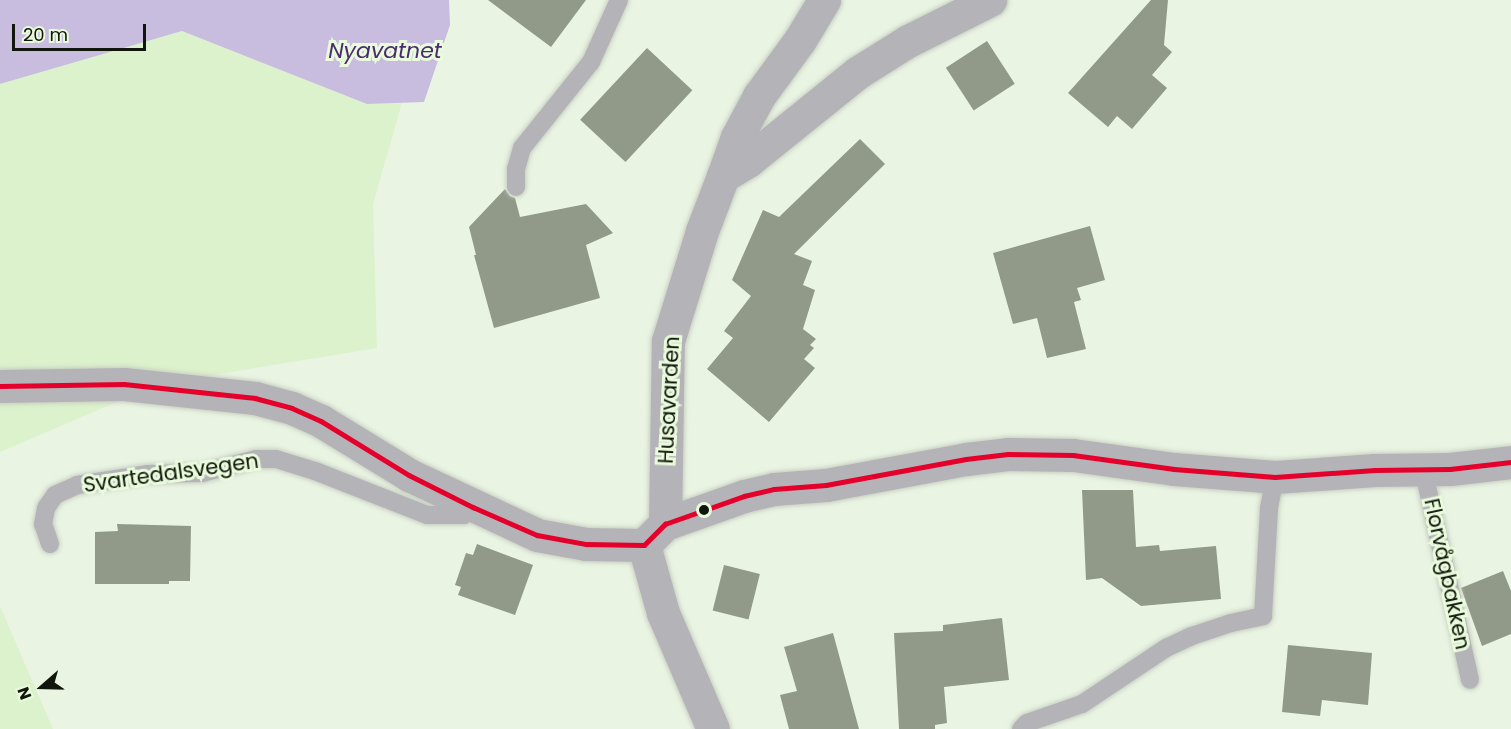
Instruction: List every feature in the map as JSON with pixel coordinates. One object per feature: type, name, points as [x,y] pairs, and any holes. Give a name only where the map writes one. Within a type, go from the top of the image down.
[{"type":"street","name":"Husavarden","points":[[713,729],[663,613],[654,535],[668,341],[702,231],[737,137],[759,96],[800,40],[824,0]]},
{"type":"street","points":[[723,176],[748,161],[857,73],[908,41],[990,0]]},
{"type":"street","points":[[0,386],[124,384],[255,398],[292,408],[321,421],[409,476],[537,535],[586,544],[654,535]]},
{"type":"street","name":"Florvågbakken","points":[[654,535],[744,496],[774,489],[826,485],[966,459],[1008,454],[1073,455],[1174,469],[1275,477],[1423,468],[1450,469],[1511,462]]},
{"type":"lane","points":[[516,187],[516,169],[522,148],[591,62],[619,0]]},
{"type":"lane","name":"Svartedalsvegen","points":[[50,544],[43,524],[46,508],[55,495],[77,485],[148,474],[202,473],[256,459],[276,459],[315,471],[427,515],[464,515],[473,507]]},
{"type":"lane","name":"Florvågbakken","points":[[1423,468],[1470,680]]},
{"type":"lane","points":[[1021,729],[1027,723],[1082,704],[1166,648],[1231,622],[1263,616],[1269,508],[1275,477]]},
{"type":"green space","points":[[182,31],[367,104],[402,103],[373,204],[377,348],[159,384],[0,452],[0,84]]},
{"type":"green space","points":[[0,606],[53,729],[0,729]]},
{"type":"water","name":"Nyavatnet","points":[[0,0],[449,0],[450,25],[424,102],[367,104],[182,31],[0,84]]},
{"type":"building","points":[[488,0],[586,0],[551,47]]},
{"type":"building","points":[[1151,0],[1168,0],[1164,45],[1172,52],[1152,75],[1167,88],[1132,129],[1117,116],[1108,127],[1068,93]]},
{"type":"building","points":[[987,41],[1015,84],[974,110],[946,68]]},
{"type":"building","points":[[647,48],[692,90],[626,162],[580,120]]},
{"type":"building","points":[[860,139],[885,164],[794,254],[812,261],[803,285],[815,290],[803,329],[816,339],[810,345],[814,348],[804,359],[815,368],[769,422],[707,369],[733,338],[724,331],[751,296],[732,280],[763,210],[779,217]]},
{"type":"building","points":[[505,189],[510,196],[515,198],[520,217],[586,204],[613,233],[586,245],[600,298],[494,328],[474,255],[476,255],[469,227]]},
{"type":"building","points":[[1090,226],[1105,280],[1077,288],[1081,300],[1074,302],[1086,349],[1047,358],[1037,318],[1013,324],[993,253]]},
{"type":"building","points":[[1082,490],[1133,490],[1136,547],[1159,545],[1160,551],[1216,546],[1221,599],[1141,606],[1102,578],[1086,580]]},
{"type":"building","points":[[117,524],[191,526],[190,581],[169,581],[169,584],[95,584],[95,532],[118,531]]},
{"type":"building","points":[[477,544],[533,565],[515,615],[458,595],[461,587],[455,585],[466,553],[473,555]]},
{"type":"building","points":[[724,565],[760,574],[749,620],[713,611]]},
{"type":"building","points":[[1503,571],[1511,591],[1511,634],[1482,646],[1461,588]]},
{"type":"building","points":[[1002,618],[1009,680],[944,687],[947,723],[935,725],[935,729],[899,729],[894,633],[943,631],[943,625]]},
{"type":"building","points":[[833,633],[859,729],[789,729],[780,695],[797,691],[784,647]]},
{"type":"building","points":[[1288,645],[1372,653],[1368,705],[1322,700],[1320,716],[1282,712]]},
{"type":"transit line","points":[[0,386],[124,384],[255,398],[292,408],[321,421],[409,475],[473,507],[537,535],[586,544],[644,545],[665,524],[744,496],[774,489],[826,485],[966,459],[1008,454],[1073,455],[1174,469],[1275,477],[1375,470],[1450,469],[1511,462]]}]
